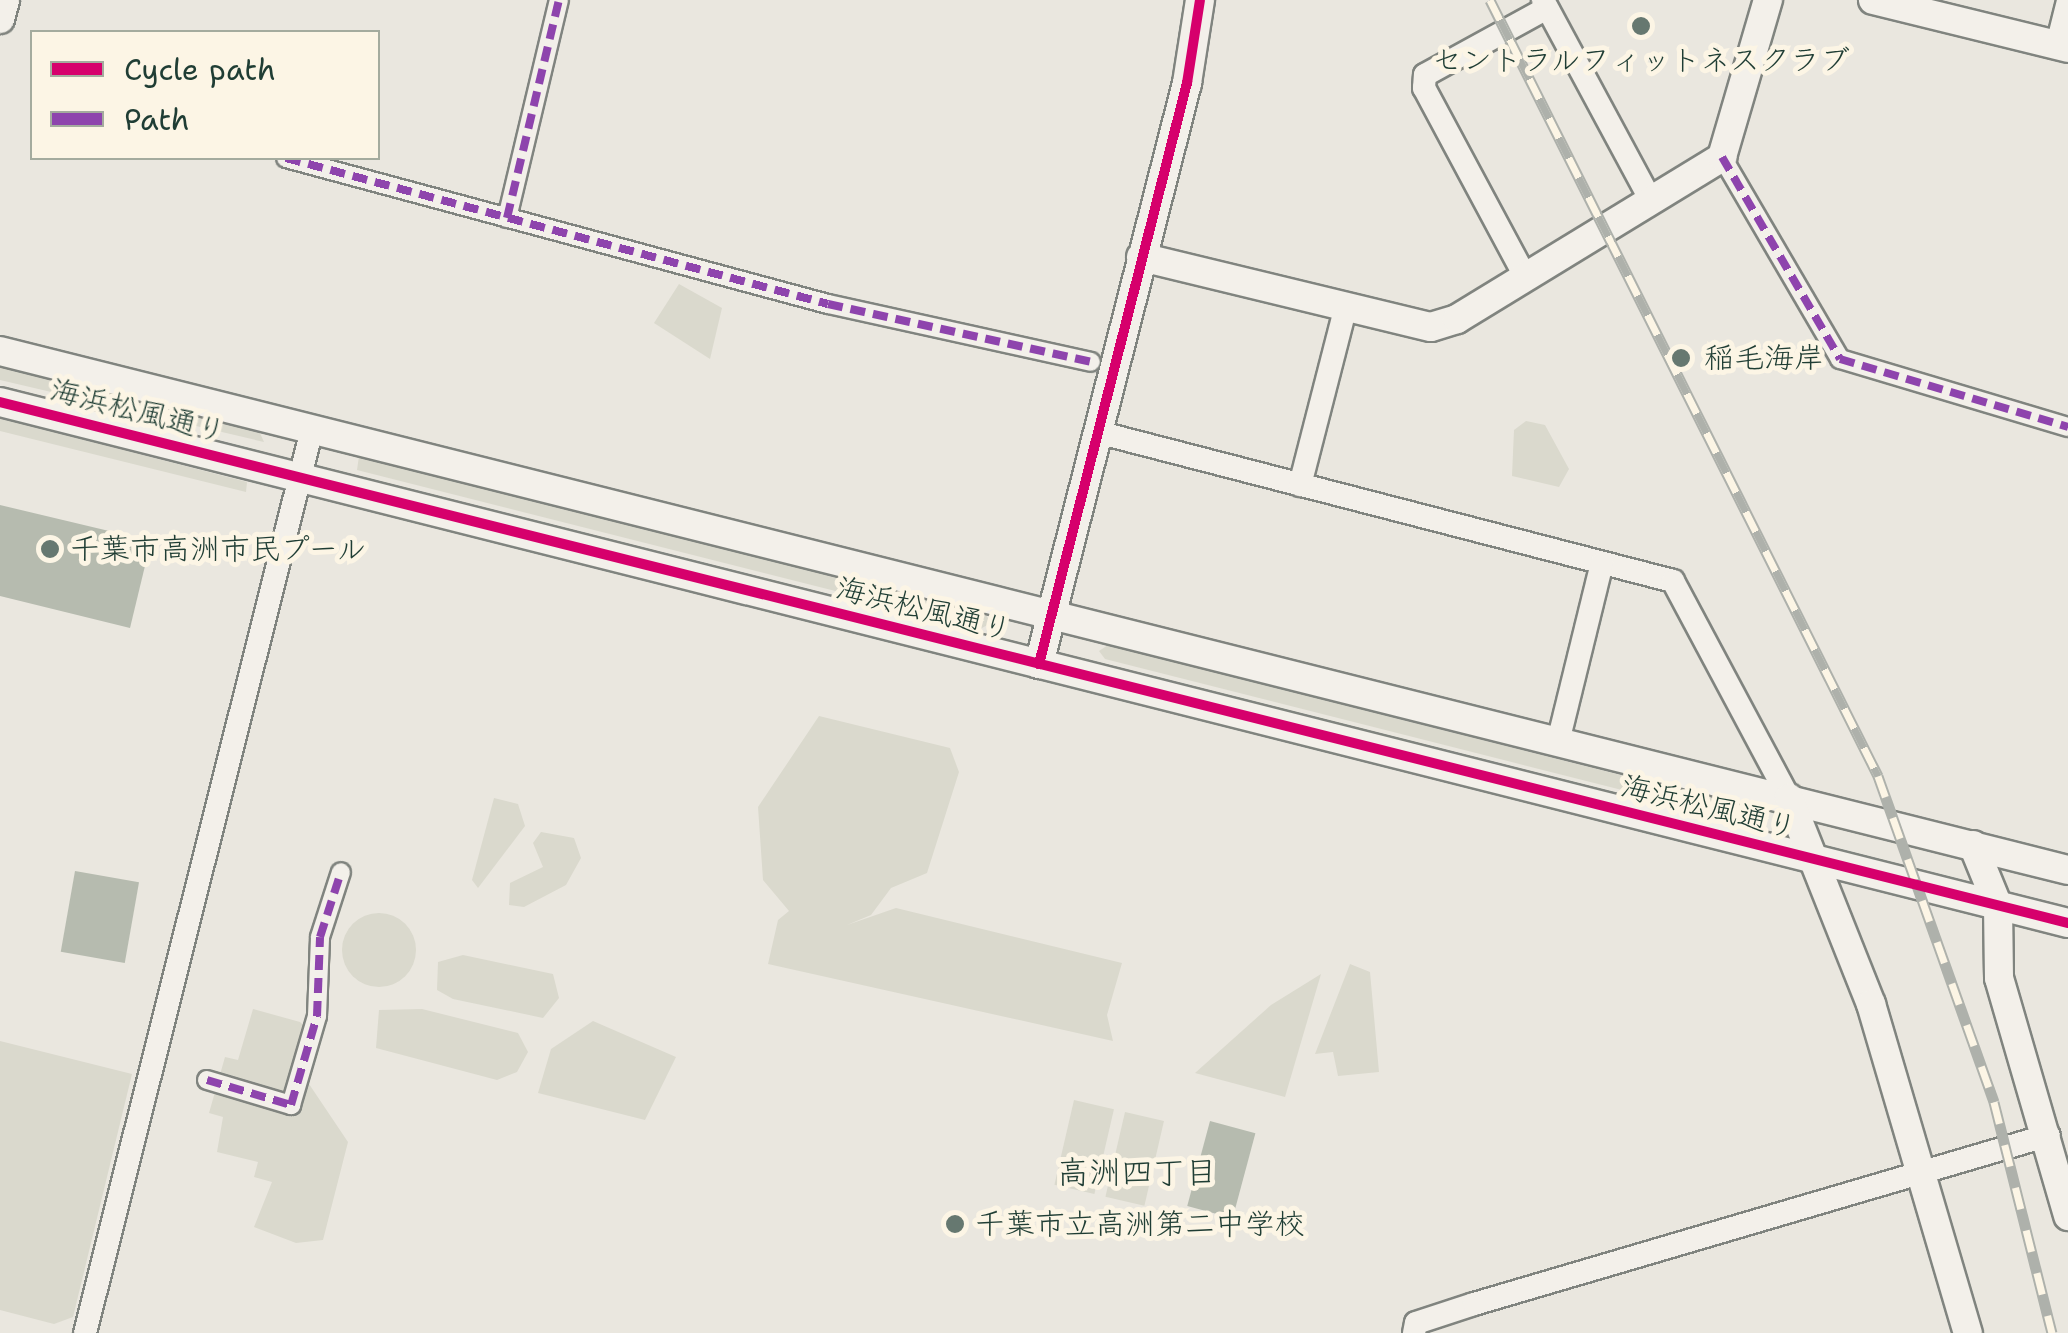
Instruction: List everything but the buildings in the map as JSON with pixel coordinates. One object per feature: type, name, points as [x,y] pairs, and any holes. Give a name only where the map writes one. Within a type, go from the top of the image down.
[{"type":"street","points":[[0,20],[5,0]]},
{"type":"street","points":[[507,218],[560,0]]},
{"type":"street","points":[[1040,664],[1200,0]]},
{"type":"street","points":[[1141,257],[1431,328],[1526,278],[1722,156],[1768,0]]},
{"type":"street","points":[[1873,0],[2062,47],[2068,1]]},
{"type":"street","points":[[1526,278],[1424,88],[1425,74],[1545,4],[1650,199]]},
{"type":"street","points":[[1722,156],[1840,359],[2068,427]]},
{"type":"street","points":[[293,160],[507,218],[1092,362]]},
{"type":"street","points":[[1300,485],[1346,310]]},
{"type":"street","name":"海浜松風通り","points":[[0,351],[2068,870]]},
{"type":"street","name":"海浜松風通り","points":[[0,402],[2068,923]]},
{"type":"street","points":[[86,1333],[312,428]]},
{"type":"street","points":[[1097,432],[1673,580],[1686,592],[1789,798],[1813,859],[1928,1172],[1968,1333]]},
{"type":"street","points":[[1558,742],[1602,563]]},
{"type":"street","points":[[1973,845],[1998,906],[1999,978],[2048,1135],[2068,1216]]},
{"type":"street","points":[[207,1080],[291,1105],[317,1016],[320,936],[342,872]]},
{"type":"street","points":[[1414,1333],[1416,1323],[1474,1304],[2048,1135]]},
{"type":"shaded area","points":[[679,284],[722,308],[710,359],[654,323]]},
{"type":"shaded area","points":[[0,365],[259,431],[264,442],[0,380]]},
{"type":"shaded area","points":[[0,418],[247,482],[246,492],[0,431]]},
{"type":"shaded area","points":[[1526,421],[1545,425],[1569,469],[1559,487],[1512,476],[1514,430]]},
{"type":"shaded area","points":[[359,456],[986,615],[991,623],[982,628],[357,470]]},
{"type":"shaded area","points":[[0,505],[151,541],[130,628],[0,596]]},
{"type":"shaded area","points":[[1108,645],[1715,799],[1718,806],[1709,812],[1105,659],[1099,651]]},
{"type":"shaded area","points":[[819,716],[950,748],[959,772],[927,873],[891,888],[871,915],[847,925],[896,908],[1122,963],[1107,1015],[1113,1041],[768,964],[778,920],[789,911],[763,880],[758,807]]},
{"type":"shaded area","points":[[494,798],[518,804],[525,826],[478,888],[472,880]]},
{"type":"shaded area","points":[[541,832],[574,838],[581,858],[566,885],[524,907],[509,905],[510,883],[543,867],[533,843]]},
{"type":"shaded area","points":[[75,871],[139,882],[125,963],[61,952]]},
{"type":"shaded area","points":[[379,913],[393,915],[405,924],[414,936],[414,964],[405,976],[393,985],[379,987],[365,985],[353,976],[344,964],[342,950],[344,936],[353,924],[365,915]]},
{"type":"shaded area","points":[[463,955],[553,974],[559,998],[543,1018],[453,999],[437,990],[438,962]]},
{"type":"shaded area","points":[[1350,964],[1370,972],[1379,1072],[1338,1076],[1333,1052],[1315,1054]]},
{"type":"shaded area","points":[[1321,974],[1285,1097],[1195,1073],[1271,1005]]},
{"type":"shaded area","points":[[253,1009],[300,1022],[319,1039],[309,1084],[348,1142],[323,1240],[296,1243],[254,1227],[272,1182],[254,1177],[258,1162],[217,1152],[223,1117],[209,1113],[225,1057],[238,1060]]},
{"type":"shaded area","points":[[422,1009],[518,1033],[528,1052],[517,1072],[497,1080],[376,1048],[379,1010]]},
{"type":"shaded area","points":[[593,1021],[676,1057],[645,1120],[538,1093],[551,1049]]},
{"type":"shaded area","points":[[0,1041],[132,1074],[73,1317],[54,1324],[0,1310]]},
{"type":"shaded area","points":[[1074,1100],[1114,1109],[1094,1194],[1054,1185]]},
{"type":"shaded area","points":[[1125,1112],[1164,1121],[1144,1206],[1105,1197]]},
{"type":"shaded area","points":[[1210,1121],[1255,1133],[1233,1218],[1187,1206]]},
{"type":"railway","points":[[1490,0],[1878,776],[1994,1102],[2052,1333]]},
{"type":"marked path","points":[[507,218],[559,0]]},
{"type":"marked path","points":[[1722,157],[1840,359],[2068,427]]},
{"type":"marked path","points":[[293,160],[828,304],[1091,362]]},
{"type":"marked path","points":[[207,1080],[291,1105],[317,1016],[320,937],[341,872]]},
{"type":"cycle path","points":[[1039,664],[1187,83],[1200,0]]},
{"type":"cycle path","points":[[0,402],[2068,923]]},
{"type":"place","name":"セントラルフィットネスクラブ","points":[[1641,26]]},
{"type":"place","name":"稲毛海岸","points":[[1681,358]]},
{"type":"place","name":"千葉市高洲市民プール","points":[[50,549]]},
{"type":"place","name":"千葉市立高洲第二中学校","points":[[955,1224]]},
{"type":"district","name":"高洲四丁目","points":[[1137,1172]]}]
